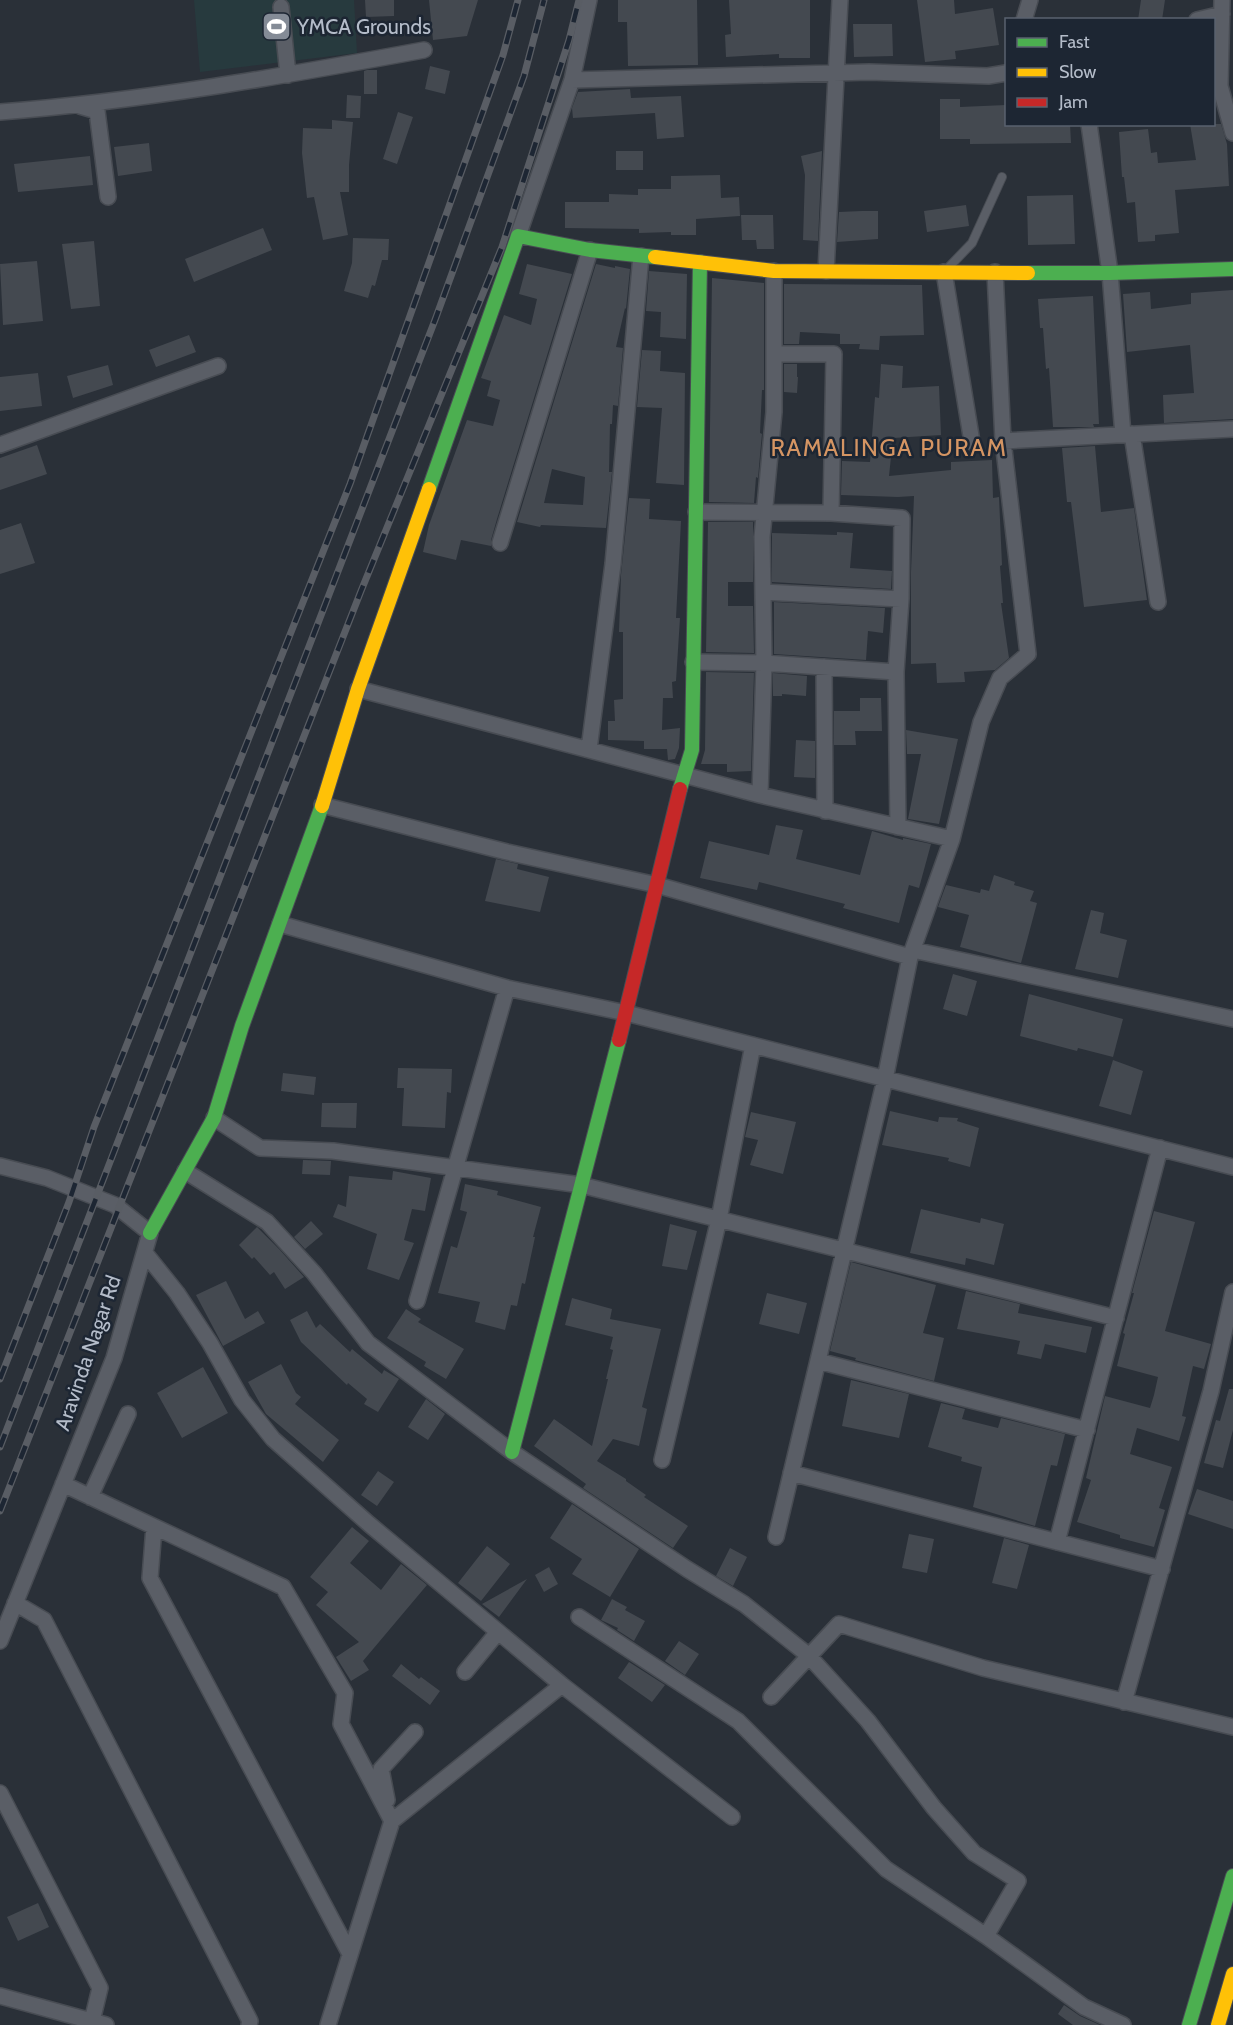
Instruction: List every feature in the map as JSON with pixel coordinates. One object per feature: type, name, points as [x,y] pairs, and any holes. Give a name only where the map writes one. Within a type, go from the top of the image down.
[{"type":"street","points":[[0,1166],[46,1178],[115,1205],[150,1233],[214,1118],[242,1026],[322,805],[358,689],[572,80],[589,0]]},
{"type":"street","points":[[826,271],[840,0]]},
{"type":"street","points":[[1025,18],[1030,0]]},
{"type":"street","points":[[281,7],[288,75]]},
{"type":"street","points":[[1201,18],[1222,7]]},
{"type":"street","points":[[1222,7],[1217,86],[1233,133]]},
{"type":"street","points":[[0,112],[80,106],[288,75],[424,50]]},
{"type":"street","points":[[572,80],[836,72],[988,75],[1005,73]]},
{"type":"street","points":[[80,106],[97,111],[108,197]]},
{"type":"street","points":[[1089,126],[1110,273],[1127,434],[1158,602]]},
{"type":"street","points":[[518,236],[590,250],[774,271],[1110,273],[1233,268]]},
{"type":"street","points":[[500,543],[590,250]]},
{"type":"street","points":[[589,749],[613,564],[640,256]]},
{"type":"street","points":[[512,1452],[626,1013],[683,776],[692,750],[700,262]]},
{"type":"street","points":[[760,795],[764,663],[762,537],[774,412],[774,271]]},
{"type":"street","points":[[944,272],[972,442]]},
{"type":"street","points":[[776,1537],[885,1079],[912,953],[952,838],[981,722],[1000,678],[1028,654],[1003,441],[995,272]]},
{"type":"street","points":[[774,354],[834,354],[831,513]]},
{"type":"street","points":[[0,445],[218,366]]},
{"type":"street","points":[[1003,441],[1233,429]]},
{"type":"street","points":[[696,512],[831,513],[902,518],[901,599],[896,672],[898,827]]},
{"type":"street","points":[[763,592],[901,599]]},
{"type":"street","points":[[693,662],[764,663],[896,672]]},
{"type":"street","points":[[824,667],[825,811]]},
{"type":"street","points":[[358,689],[683,776],[825,811],[952,838]]},
{"type":"street","points":[[322,805],[507,852],[657,885],[912,953],[1233,1019]]},
{"type":"street","points":[[280,924],[507,988],[626,1013],[1233,1167]]},
{"type":"street","points":[[417,1301],[507,988]]},
{"type":"street","points":[[662,1460],[719,1219],[753,1045]]},
{"type":"street","points":[[214,1118],[260,1148],[333,1151],[581,1185],[1116,1318]]},
{"type":"street","points":[[1057,1542],[1160,1148]]},
{"type":"street","points":[[185,1171],[267,1222],[314,1273],[369,1343],[512,1452],[687,1569],[744,1604],[808,1655],[868,1721],[934,1808],[974,1853],[1018,1881],[986,1936]]},
{"type":"street","name":"Aravinda Nagar Rd","points":[[0,1641],[114,1358],[150,1233]]},
{"type":"street","points":[[145,1253],[177,1293],[210,1343],[242,1400],[273,1439],[369,1524],[561,1685],[732,1817]]},
{"type":"street","points":[[1124,1702],[1212,1391],[1233,1292]]},
{"type":"street","points":[[818,1361],[1087,1430]]},
{"type":"street","points":[[90,1497],[128,1414]]},
{"type":"street","points":[[791,1473],[1162,1569]]},
{"type":"street","points":[[63,1484],[283,1587],[345,1693],[341,1724],[392,1821]]},
{"type":"street","points":[[154,1527],[150,1578],[350,1954]]},
{"type":"street","points":[[15,1603],[44,1620],[250,2021],[249,2025]]},
{"type":"street","points":[[579,1617],[738,1721],[886,1869],[986,1936],[1084,2007],[1123,2025]]},
{"type":"street","points":[[771,1697],[839,1624],[983,1668],[1233,1727]]},
{"type":"street","points":[[465,1672],[498,1632]]},
{"type":"street","points":[[392,1821],[561,1685]]},
{"type":"street","points":[[328,2025],[392,1821],[381,1769],[415,1732]]},
{"type":"street","points":[[0,1793],[100,1988],[99,2023],[0,1996]]},
{"type":"street","points":[[1189,2025],[1233,1876]]},
{"type":"street","points":[[1218,2025],[1233,1974]]},
{"type":"lane","points":[[944,272],[972,243],[1002,177]]},
{"type":"green space","name":"YMCA Grounds","points":[[194,0],[354,0],[357,53],[200,72]]},
{"type":"building","points":[[365,0],[394,0],[394,16],[366,17]]},
{"type":"building","points":[[429,0],[478,0],[467,36],[433,40]]},
{"type":"building","points":[[618,0],[697,0],[698,65],[628,66],[627,22],[618,22]]},
{"type":"building","points":[[729,0],[810,0],[810,58],[779,58],[779,54],[726,57],[725,35],[731,34]]},
{"type":"building","points":[[917,0],[954,0],[955,14],[993,8],[999,45],[955,51],[956,59],[925,62]]},
{"type":"building","points":[[1141,0],[1165,0],[1162,18],[1138,18]]},
{"type":"building","points":[[853,24],[892,24],[893,56],[854,57]]},
{"type":"building","points":[[430,66],[450,71],[445,94],[425,89]]},
{"type":"building","points":[[377,70],[377,94],[364,94],[364,71]]},
{"type":"building","points":[[630,89],[631,98],[681,96],[684,137],[657,139],[655,113],[573,118],[572,108],[578,92]]},
{"type":"building","points":[[347,95],[361,96],[360,118],[346,118]]},
{"type":"building","points":[[940,99],[960,99],[960,107],[1005,105],[1005,126],[1070,126],[1071,143],[970,144],[970,139],[940,139]]},
{"type":"building","points":[[398,112],[413,117],[397,164],[383,159]]},
{"type":"building","points":[[332,120],[353,122],[349,192],[340,192],[348,235],[323,240],[314,197],[307,198],[302,153],[303,128],[332,129]]},
{"type":"building","points":[[1221,124],[1227,144],[1229,186],[1175,190],[1179,233],[1155,235],[1155,241],[1138,242],[1135,202],[1127,203],[1124,177],[1122,177],[1119,132],[1148,129],[1151,153],[1157,152],[1158,163],[1196,160],[1190,126]]},
{"type":"building","points":[[149,143],[152,171],[118,176],[114,147]]},
{"type":"building","points":[[616,151],[643,151],[643,170],[616,170]]},
{"type":"building","points":[[822,151],[818,241],[803,240],[805,175],[801,156]]},
{"type":"building","points":[[90,156],[93,185],[18,192],[14,164]]},
{"type":"building","points":[[720,175],[721,198],[739,197],[740,216],[696,219],[696,235],[671,235],[671,232],[639,233],[639,229],[565,228],[565,202],[609,202],[609,194],[638,195],[638,189],[671,189],[671,176]]},
{"type":"building","points":[[1073,195],[1075,244],[1028,245],[1027,196]]},
{"type":"building","points":[[966,205],[969,226],[927,232],[924,211]]},
{"type":"building","points":[[878,211],[878,239],[837,242],[839,212]]},
{"type":"building","points":[[741,215],[773,215],[774,249],[757,249],[756,240],[742,240]]},
{"type":"building","points":[[263,228],[272,250],[194,282],[185,259]]},
{"type":"building","points":[[353,238],[389,239],[388,260],[382,260],[375,286],[372,285],[368,298],[344,291],[352,263]]},
{"type":"building","points":[[94,241],[100,306],[71,309],[62,244]]},
{"type":"building","points":[[37,261],[43,321],[3,325],[0,264]]},
{"type":"building","points":[[527,264],[572,274],[497,519],[491,546],[461,540],[456,560],[423,552],[429,525],[467,420],[493,426],[500,400],[487,396],[491,381],[481,378],[504,315],[531,325],[537,299],[519,294]]},
{"type":"building","points":[[596,264],[630,269],[626,309],[616,347],[623,348],[618,406],[613,405],[612,424],[610,424],[609,472],[612,472],[606,528],[541,525],[540,527],[517,522]],"holes":[[[552,469],[585,477],[583,505],[544,503]]]},
{"type":"building","points":[[649,271],[687,274],[686,339],[660,337],[661,312],[646,311]]},
{"type":"building","points":[[712,278],[764,283],[764,390],[762,390],[760,433],[762,434],[754,503],[709,502]]},
{"type":"building","points":[[784,284],[922,285],[924,335],[880,336],[879,350],[859,349],[860,344],[840,344],[840,334],[800,332],[799,344],[784,344]]},
{"type":"building","points":[[1233,290],[1233,419],[1164,423],[1163,395],[1194,393],[1190,345],[1127,352],[1123,294],[1150,292],[1151,309],[1191,304],[1191,293]]},
{"type":"building","points":[[1093,296],[1099,424],[1093,424],[1094,427],[1053,427],[1049,368],[1046,369],[1038,299]]},
{"type":"building","points":[[189,335],[196,352],[156,367],[149,350]]},
{"type":"building","points":[[642,350],[661,351],[660,371],[685,373],[684,485],[656,483],[662,408],[637,407]]},
{"type":"building","points":[[784,364],[797,364],[797,393],[784,392]]},
{"type":"building","points":[[881,364],[903,366],[902,388],[939,386],[941,435],[893,438],[889,476],[951,470],[951,462],[992,460],[993,498],[999,497],[1003,603],[1001,603],[1009,658],[995,670],[964,672],[965,682],[937,683],[936,663],[911,664],[914,496],[841,495],[842,461],[870,462],[875,397],[879,398]]},
{"type":"building","points":[[108,365],[113,385],[73,398],[67,376]]},
{"type":"building","points":[[38,373],[42,406],[0,411],[0,377]]},
{"type":"building","points":[[37,445],[47,474],[0,490],[0,458]]},
{"type":"building","points":[[1095,446],[1101,512],[1134,508],[1147,600],[1084,607],[1071,502],[1067,502],[1062,448]]},
{"type":"building","points":[[629,498],[650,499],[649,519],[681,521],[676,618],[680,618],[676,681],[672,682],[673,698],[663,698],[662,730],[680,728],[679,748],[675,759],[668,760],[667,749],[644,749],[644,741],[608,740],[608,721],[615,721],[614,700],[623,699],[623,632],[619,632],[621,575]]},
{"type":"building","points":[[708,522],[753,522],[753,582],[728,582],[728,606],[753,606],[754,653],[706,652]]},
{"type":"building","points":[[21,523],[35,563],[0,574],[0,530]]},
{"type":"building","points":[[837,532],[853,533],[850,568],[892,571],[891,589],[772,582],[772,533],[837,535]]},
{"type":"building","points":[[774,602],[885,608],[883,633],[868,631],[866,660],[774,654]]},
{"type":"building","points":[[706,672],[754,673],[751,771],[727,772],[727,764],[701,764],[705,750]]},
{"type":"building","points":[[773,673],[807,676],[806,696],[782,694],[782,696],[773,696]]},
{"type":"building","points":[[860,698],[881,698],[882,731],[855,731],[856,745],[834,745],[834,711],[860,711]]},
{"type":"building","points":[[906,730],[958,739],[939,824],[908,819],[921,754],[907,754]]},
{"type":"building","points":[[796,740],[815,741],[815,778],[794,777]]},
{"type":"building","points":[[776,825],[803,830],[796,859],[860,875],[872,831],[903,840],[903,838],[931,844],[919,888],[909,885],[899,923],[843,908],[845,904],[759,882],[757,890],[700,878],[709,841],[769,855]]},
{"type":"building","points":[[496,859],[518,864],[517,869],[549,877],[540,912],[485,901]]},
{"type":"building","points":[[994,875],[1015,882],[1014,885],[1034,891],[1030,901],[1037,903],[1021,963],[960,947],[969,915],[938,907],[946,885],[980,893],[981,889],[989,891]]},
{"type":"building","points":[[1091,910],[1104,913],[1100,933],[1127,940],[1118,978],[1075,969]]},
{"type":"building","points":[[953,974],[977,981],[967,1016],[943,1009]]},
{"type":"building","points":[[1029,994],[1123,1019],[1113,1057],[1078,1048],[1077,1051],[1020,1036]]},
{"type":"building","points":[[1113,1060],[1143,1071],[1131,1115],[1099,1106]]},
{"type":"building","points":[[398,1068],[452,1069],[451,1093],[447,1092],[445,1128],[402,1126],[404,1088],[397,1088]]},
{"type":"building","points":[[283,1073],[316,1077],[314,1095],[281,1091]]},
{"type":"building","points":[[322,1103],[357,1103],[356,1128],[321,1127]]},
{"type":"building","points":[[890,1111],[938,1122],[939,1117],[958,1118],[957,1121],[979,1128],[970,1167],[948,1161],[949,1158],[882,1145]]},
{"type":"building","points":[[751,1112],[796,1122],[783,1174],[750,1165],[758,1140],[745,1137]]},
{"type":"building","points":[[303,1160],[331,1161],[330,1175],[302,1174]]},
{"type":"building","points":[[393,1171],[431,1178],[425,1211],[412,1209],[404,1240],[414,1243],[399,1280],[367,1269],[377,1234],[333,1217],[338,1204],[346,1207],[349,1176],[392,1180]]},
{"type":"building","points":[[465,1184],[498,1191],[497,1195],[541,1207],[525,1284],[522,1283],[517,1306],[511,1305],[505,1330],[475,1322],[480,1302],[438,1293],[451,1246],[457,1248],[467,1212],[460,1210]]},
{"type":"building","points":[[921,1209],[980,1223],[981,1218],[1004,1224],[994,1265],[966,1258],[965,1265],[910,1253]]},
{"type":"building","points":[[1154,1211],[1195,1222],[1165,1331],[1211,1344],[1204,1369],[1193,1366],[1182,1416],[1186,1417],[1179,1441],[1137,1428],[1130,1454],[1172,1467],[1159,1508],[1165,1510],[1154,1547],[1120,1538],[1120,1535],[1077,1522],[1091,1480],[1086,1478],[1105,1396],[1150,1408],[1154,1395],[1158,1377],[1117,1366],[1134,1293],[1132,1293]]},
{"type":"building","points":[[311,1221],[323,1234],[305,1249],[294,1237]]},
{"type":"building","points":[[670,1224],[697,1231],[687,1270],[662,1266]]},
{"type":"building","points":[[257,1227],[304,1277],[285,1289],[274,1272],[270,1275],[254,1257],[252,1259],[239,1245]]},
{"type":"building","points":[[851,1262],[936,1285],[923,1333],[944,1338],[934,1381],[830,1351]]},
{"type":"building","points":[[226,1281],[245,1319],[258,1311],[265,1323],[223,1346],[196,1295]]},
{"type":"building","points":[[966,1291],[1020,1304],[1018,1313],[1092,1327],[1086,1353],[1045,1344],[1041,1359],[1017,1354],[1020,1341],[957,1329]]},
{"type":"building","points":[[767,1293],[807,1303],[799,1334],[759,1324]]},
{"type":"building","points":[[572,1298],[612,1309],[610,1319],[661,1329],[642,1407],[647,1409],[639,1446],[613,1439],[597,1461],[626,1479],[646,1495],[644,1497],[688,1526],[673,1548],[583,1488],[586,1484],[534,1446],[554,1419],[592,1446],[608,1379],[606,1379],[613,1350],[610,1349],[613,1337],[565,1325]]},
{"type":"building","points":[[406,1309],[421,1319],[418,1322],[464,1349],[446,1379],[424,1366],[426,1362],[387,1338]]},
{"type":"building","points":[[307,1311],[316,1328],[320,1324],[350,1352],[352,1349],[382,1374],[384,1370],[399,1379],[378,1412],[364,1404],[367,1399],[348,1383],[347,1385],[301,1342],[290,1320]]},
{"type":"building","points":[[281,1364],[296,1393],[301,1397],[295,1404],[339,1440],[323,1462],[266,1414],[248,1382]]},
{"type":"building","points":[[203,1367],[228,1413],[182,1438],[157,1393]]},
{"type":"building","points":[[851,1380],[909,1394],[899,1438],[842,1426]]},
{"type":"building","points":[[1229,1389],[1233,1389],[1233,1430],[1223,1468],[1204,1463],[1216,1420],[1220,1421]]},
{"type":"building","points":[[426,1399],[445,1414],[428,1440],[408,1427]]},
{"type":"building","points":[[941,1403],[965,1409],[962,1419],[998,1428],[1001,1418],[1065,1434],[1057,1466],[1051,1465],[1035,1526],[973,1507],[982,1467],[961,1461],[962,1457],[928,1447]]},
{"type":"building","points":[[378,1471],[394,1482],[377,1506],[361,1495]]},
{"type":"building","points":[[1197,1489],[1233,1501],[1233,1529],[1188,1514]]},
{"type":"building","points":[[572,1504],[639,1549],[610,1597],[572,1574],[582,1559],[550,1538]]},
{"type":"building","points":[[352,1527],[369,1541],[350,1563],[381,1590],[401,1564],[427,1585],[363,1661],[369,1670],[351,1681],[336,1657],[359,1642],[316,1605],[328,1592],[310,1577]]},
{"type":"building","points":[[909,1534],[934,1539],[927,1573],[902,1568]]},
{"type":"building","points":[[1004,1538],[1029,1545],[1017,1589],[992,1583]]},
{"type":"building","points":[[487,1546],[510,1564],[481,1601],[458,1583]]},
{"type":"building","points":[[730,1548],[747,1557],[733,1586],[716,1576]]},
{"type":"building","points":[[549,1567],[558,1584],[544,1592],[535,1575]]},
{"type":"building","points":[[527,1579],[499,1617],[482,1604]]},
{"type":"building","points":[[612,1599],[627,1607],[625,1610],[645,1621],[634,1641],[617,1630],[618,1628],[601,1620]]},
{"type":"building","points":[[679,1641],[699,1654],[685,1675],[665,1661]]},
{"type":"building","points":[[629,1662],[665,1685],[652,1702],[618,1678]]},
{"type":"building","points":[[401,1664],[419,1679],[421,1677],[440,1691],[430,1705],[392,1676]]},
{"type":"building","points":[[38,1903],[49,1927],[18,1941],[7,1917]]},
{"type":"building","points":[[1064,2005],[1080,2016],[1100,2025],[1073,2025],[1058,2014]]},
{"type":"railway","points":[[0,1379],[69,1202],[94,1127],[350,484],[503,55],[518,0]]},
{"type":"railway","points":[[0,1447],[435,320],[524,76],[544,0]]},
{"type":"railway","points":[[0,1511],[361,591],[502,247],[569,40],[579,0]]},
{"type":"traffic: fast","points":[[429,489],[518,236],[590,250],[655,257]]},
{"type":"traffic: fast","points":[[680,789],[692,750],[700,262]]},
{"type":"traffic: fast","points":[[1028,273],[1233,269]]},
{"type":"traffic: fast","points":[[150,1233],[214,1118],[242,1026],[322,806]]},
{"type":"traffic: fast","points":[[512,1452],[619,1040]]},
{"type":"traffic: fast","points":[[1189,2025],[1233,1876]]},
{"type":"traffic: slow","points":[[655,257],[774,271],[1028,273]]},
{"type":"traffic: slow","points":[[322,806],[358,689],[429,489]]},
{"type":"traffic: slow","points":[[1218,2025],[1233,1974]]},
{"type":"traffic: jam","points":[[619,1040],[680,789]]},
{"type":"place","name":"YMCA Grounds","points":[[276,27]]},
{"type":"district","name":"RAMALINGA PURAM","points":[[889,448]]}]
